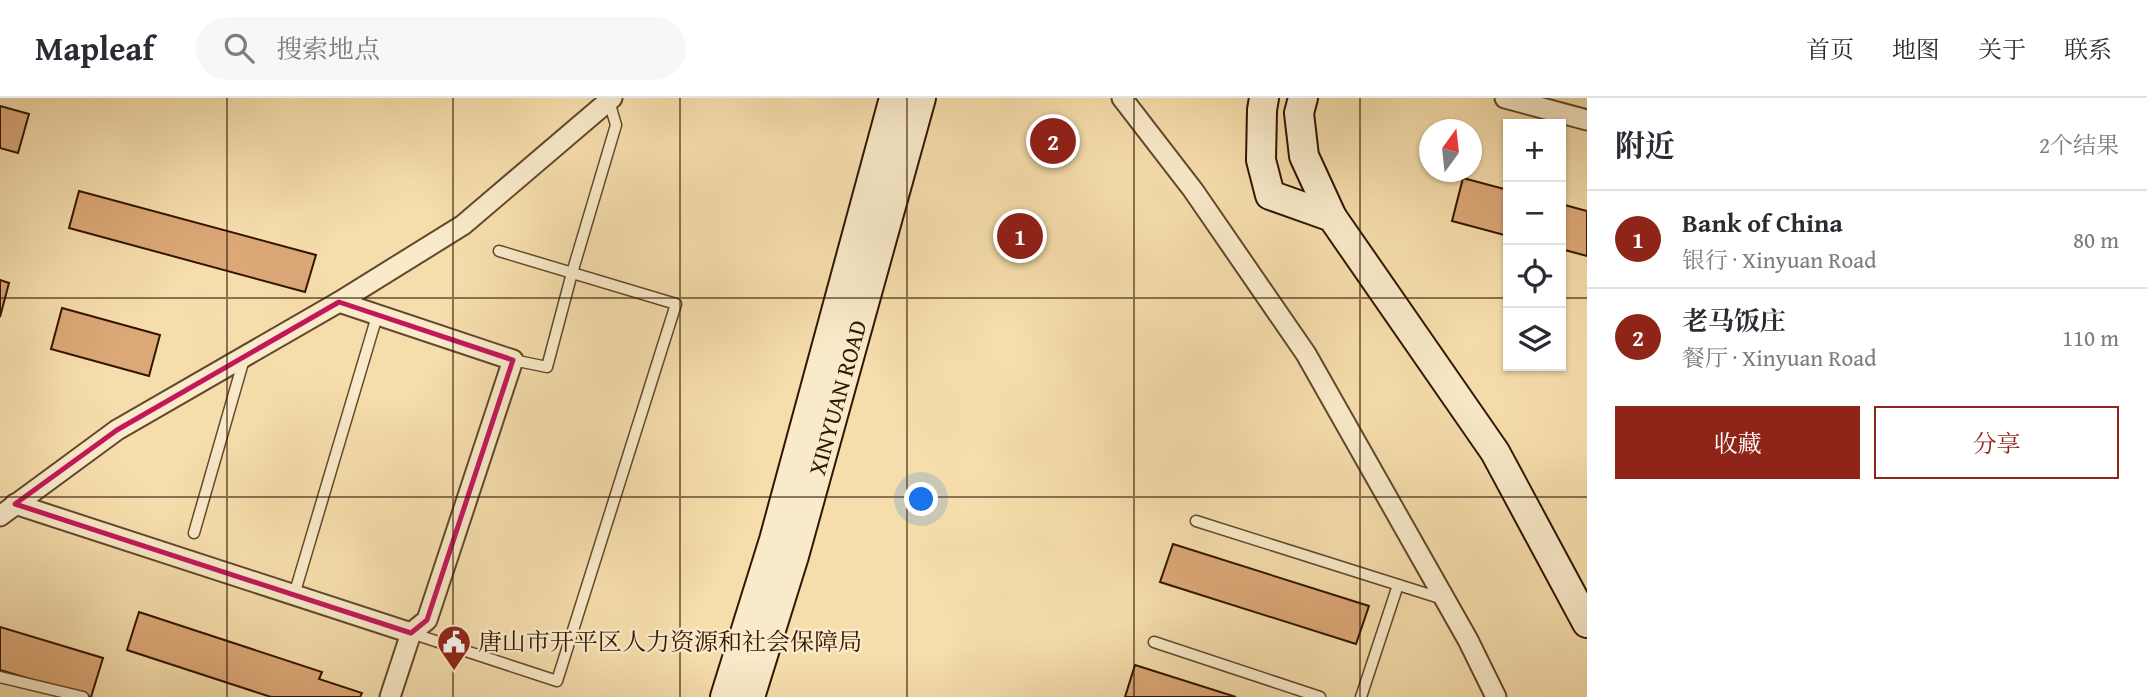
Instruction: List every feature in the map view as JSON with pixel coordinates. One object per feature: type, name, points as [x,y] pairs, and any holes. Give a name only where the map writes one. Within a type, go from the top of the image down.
[{"type":"main road","name":"XINYUAN ROAD","points":[[725,697],[774,541],[894,98]]},
{"type":"main road","name":"XINYUAN ROAD","points":[[750,697],[798,542],[921,98]]},
{"type":"main road","points":[[1264,98],[1261,160],[1269,195],[1332,217]]},
{"type":"main road","points":[[1303,98],[1299,113],[1304,156],[1332,217],[1495,452],[1587,623]]},
{"type":"street","points":[[1122,98],[1193,190],[1306,354],[1468,640],[1496,697]]},
{"type":"street","points":[[1505,98],[1587,120]]},
{"type":"street","points":[[8,510],[117,430],[339,302],[463,225],[610,99]]},
{"type":"street","points":[[339,302],[513,360],[427,620],[411,633],[390,697]]},
{"type":"street","points":[[8,510],[411,633]]},
{"type":"lane","points":[[513,360],[547,367],[572,273],[617,125],[610,99]]},
{"type":"lane","points":[[411,633],[557,681],[676,304],[499,251]]},
{"type":"lane","points":[[293,595],[377,316]]},
{"type":"lane","points":[[194,533],[245,356]]},
{"type":"lane","points":[[1196,521],[1443,599]]},
{"type":"lane","points":[[1361,697],[1398,585]]},
{"type":"lane","points":[[1154,642],[1320,697]]},
{"type":"lane","points":[[0,677],[83,697]]},
{"type":"highlighted area","points":[[339,302],[513,360],[427,620],[411,633],[15,504],[117,430]]},
{"type":"building","points":[[0,106],[29,114],[18,153],[0,148]]},
{"type":"building","points":[[1462,182],[1478,182],[1503,189],[1503,235],[1452,221]]},
{"type":"building","points":[[79,191],[316,255],[305,292],[69,228]]},
{"type":"building","points":[[1566,205],[1587,211],[1587,256],[1566,250]]},
{"type":"building","points":[[0,280],[9,283],[0,317]]},
{"type":"building","points":[[62,308],[160,335],[149,376],[51,349]]},
{"type":"building","points":[[1173,544],[1369,606],[1356,644],[1160,582]]},
{"type":"building","points":[[139,612],[322,672],[319,679],[362,693],[360,697],[271,697],[127,650]]},
{"type":"building","points":[[0,627],[103,658],[91,697],[0,670]]},
{"type":"building","points":[[1135,665],[1236,697],[1125,697]]},
{"type":"place","name":"老马饭庄","points":[[1053,141]]},
{"type":"place","name":"Bank of China","points":[[1020,236]]},
{"type":"place","name":"唐山市开平区人力资源和社会保障局","points":[[454,672]]}]
